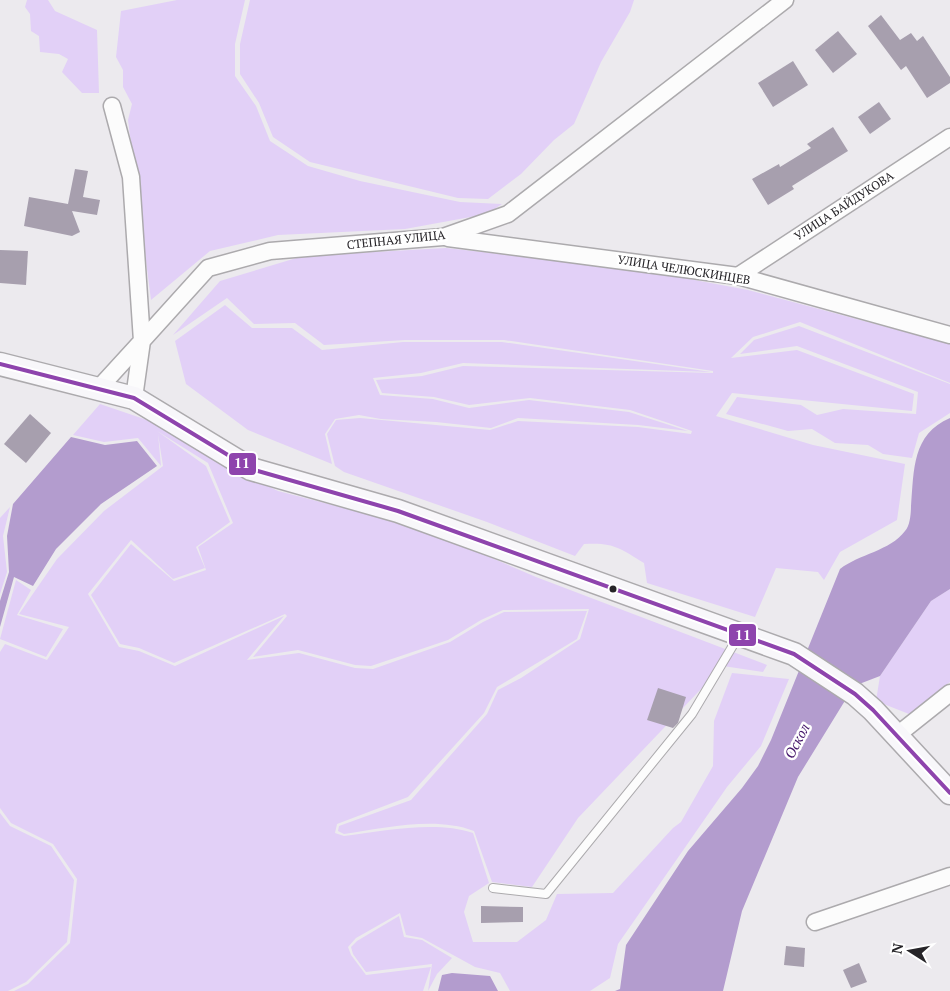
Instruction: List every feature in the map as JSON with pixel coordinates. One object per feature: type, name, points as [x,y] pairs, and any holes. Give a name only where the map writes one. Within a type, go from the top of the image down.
[{"type":"main road","points":[[0,364],[134,398],[251,470],[398,512],[794,654],[855,694],[950,793]]},
{"type":"street","name":"СТЕПНАЯ УЛИЦА","points":[[99,388],[208,268],[270,251],[443,237],[508,214],[785,0]]},
{"type":"street","points":[[112,106],[131,177],[142,341],[134,398]]},
{"type":"street","name":"УЛИЦА БАЙДУКОВА","points":[[738,276],[950,136]]},
{"type":"street","name":"УЛИЦА ЧЕЛЮСКИНЦЕВ","points":[[443,237],[738,276],[950,335]]},
{"type":"street","points":[[896,736],[950,693]]},
{"type":"street","points":[[815,922],[950,876]]},
{"type":"lane","points":[[493,888],[546,894],[692,714],[739,635]]},
{"type":"shaded area","points":[[27,0],[48,0],[55,11],[97,30],[99,93],[82,93],[62,72],[68,59],[59,54],[40,52],[39,36],[31,31],[30,14],[25,7]]},
{"type":"shaded area","points":[[177,0],[245,0],[235,44],[235,76],[256,106],[270,141],[308,166],[360,181],[460,202],[502,204],[487,214],[405,229],[278,235],[210,251],[151,300],[128,120],[132,104],[123,87],[123,70],[116,57],[121,11]]},
{"type":"shaded area","points":[[250,0],[634,0],[630,12],[601,62],[574,124],[554,140],[521,174],[488,199],[458,198],[310,162],[273,137],[259,103],[240,74],[240,44]]},
{"type":"shaded area","points":[[446,248],[636,269],[748,290],[950,344],[950,383],[800,322],[753,337],[731,358],[797,350],[914,394],[912,411],[732,393],[716,416],[813,445],[905,464],[897,520],[840,552],[824,580],[818,572],[776,568],[755,617],[647,583],[644,563],[616,547],[602,544],[584,544],[575,556],[487,522],[344,472],[335,466],[327,434],[336,420],[360,418],[490,430],[518,421],[638,427],[691,434],[692,431],[630,410],[530,398],[469,405],[434,397],[382,393],[376,380],[422,376],[463,366],[713,373],[713,371],[504,340],[405,340],[324,345],[295,323],[254,324],[227,298],[173,335],[220,281],[303,256]]},
{"type":"shaded area","points":[[225,305],[252,328],[292,328],[322,350],[403,342],[502,342],[711,372],[463,363],[421,373],[373,378],[380,395],[433,399],[469,408],[529,400],[629,412],[688,431],[638,425],[518,418],[491,428],[381,419],[359,415],[335,419],[325,434],[332,464],[248,430],[186,384],[175,341]]},
{"type":"shaded area","points":[[799,326],[950,384],[950,413],[919,433],[912,458],[883,454],[868,445],[835,443],[812,429],[788,431],[726,414],[737,397],[801,405],[817,415],[843,409],[916,414],[918,392],[797,346],[740,354],[754,340]]},
{"type":"shaded area","points":[[100,404],[150,421],[207,456],[278,491],[371,515],[457,543],[536,577],[767,665],[763,672],[723,666],[578,818],[532,887],[492,882],[474,831],[443,824],[427,824],[393,826],[344,834],[338,831],[339,826],[411,800],[487,714],[498,690],[521,678],[580,639],[589,609],[503,610],[481,620],[448,640],[371,666],[355,665],[298,650],[253,657],[287,616],[285,614],[174,663],[139,648],[120,644],[91,595],[131,544],[174,581],[206,570],[198,547],[233,523],[208,463],[157,431],[206,466],[230,522],[196,547],[205,568],[173,579],[131,540],[88,594],[119,647],[139,651],[175,666],[284,616],[247,660],[299,653],[355,668],[373,669],[450,642],[504,612],[587,611],[577,639],[497,687],[484,713],[408,797],[337,824],[335,833],[344,836],[392,829],[426,827],[443,827],[473,833],[489,883],[469,896],[464,912],[473,942],[517,942],[546,920],[557,894],[613,893],[673,828],[681,822],[713,766],[714,721],[732,673],[789,679],[761,746],[727,787],[618,944],[610,978],[590,991],[510,991],[500,973],[475,967],[422,938],[406,935],[400,913],[356,938],[348,947],[351,955],[366,975],[431,967],[423,991],[14,991],[28,984],[70,943],[77,879],[53,844],[11,823],[0,808],[0,652],[5,644],[47,660],[69,627],[19,614],[57,559],[104,511],[163,466],[158,434],[161,466],[138,438],[104,442],[73,435]]},
{"type":"shaded area","points":[[10,507],[3,536],[7,572],[0,594],[0,518]]},
{"type":"shaded area","points":[[16,580],[31,590],[17,615],[63,629],[46,657],[0,639]]},
{"type":"shaded area","points":[[950,589],[950,682],[909,714],[876,701],[880,676],[931,601]]},
{"type":"shaded area","points":[[0,813],[10,826],[51,846],[74,880],[67,942],[26,982],[8,991],[0,991]]},
{"type":"shaded area","points":[[399,916],[404,937],[422,940],[452,958],[437,974],[428,991],[432,964],[366,972],[353,954],[351,947],[357,941]]},
{"type":"water","name":"Оскол","points":[[950,418],[950,589],[931,601],[880,676],[854,686],[798,777],[742,911],[723,991],[615,991],[620,989],[626,945],[688,851],[742,788],[758,766],[771,740],[840,569],[883,548],[899,538],[907,529],[917,454],[928,433]]},
{"type":"water","points":[[71,437],[105,445],[137,441],[157,466],[101,504],[56,549],[33,586],[14,577],[0,627],[0,601],[9,572],[7,536],[13,504]]},
{"type":"water","points":[[452,973],[490,976],[498,991],[438,991],[442,975]]},
{"type":"building","points":[[881,15],[900,40],[911,33],[917,41],[923,36],[950,77],[950,83],[927,98],[906,66],[901,70],[868,26]]},
{"type":"building","points":[[838,31],[857,54],[833,73],[815,50]]},
{"type":"building","points":[[793,61],[808,85],[773,107],[758,83]]},
{"type":"building","points":[[879,102],[891,119],[870,134],[858,117]]},
{"type":"building","points":[[833,127],[848,151],[792,186],[794,189],[768,205],[752,179],[779,164],[780,167],[811,148],[807,144]]},
{"type":"building","points":[[75,169],[88,171],[83,197],[100,200],[97,215],[72,211],[80,232],[72,236],[24,226],[29,197],[68,204]]},
{"type":"building","points":[[0,250],[28,251],[26,285],[0,283]]},
{"type":"building","points":[[30,414],[51,433],[26,463],[4,444]]},
{"type":"building","points":[[658,688],[686,697],[678,723],[673,728],[647,720]]},
{"type":"building","points":[[481,906],[523,907],[523,922],[481,923]]},
{"type":"building","points":[[786,946],[805,948],[804,967],[784,965]]},
{"type":"building","points":[[859,963],[867,982],[851,988],[843,970]]},
{"type":"transit line","name":"11","points":[[0,364],[134,398],[251,469],[398,511],[794,654],[855,694],[873,710],[950,793]]}]
